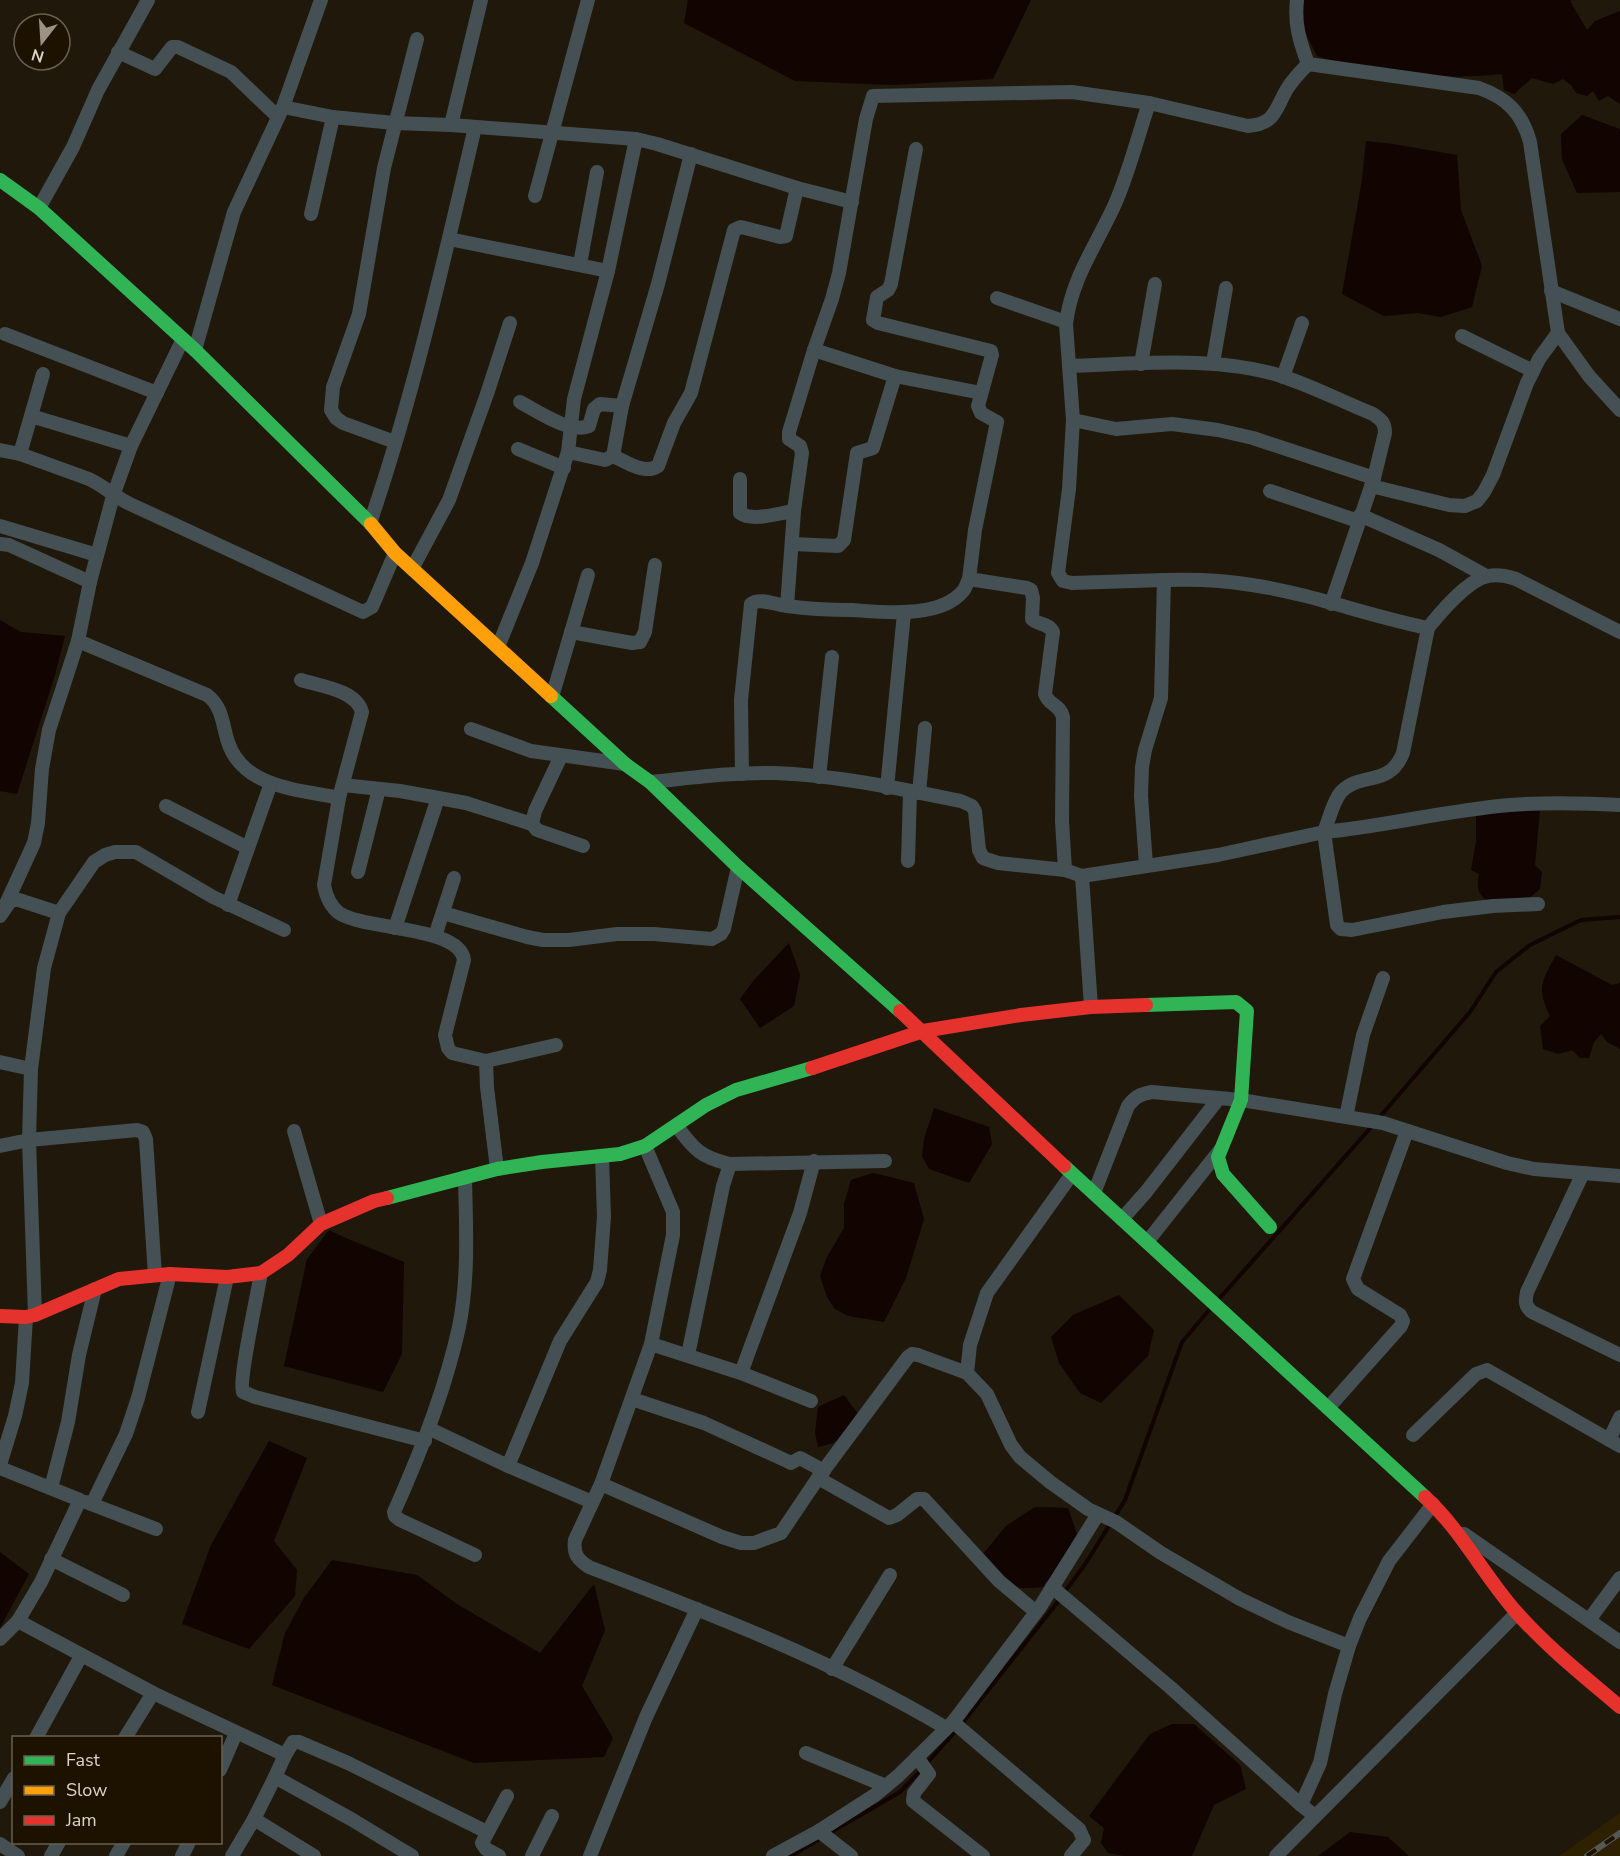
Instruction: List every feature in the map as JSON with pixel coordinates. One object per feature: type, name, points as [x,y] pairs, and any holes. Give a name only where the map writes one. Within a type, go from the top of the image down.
[{"type":"main road","points":[[0,180],[39,208],[195,350],[370,523],[412,569],[625,764],[650,782],[738,867],[923,1031],[1072,1174],[1433,1504],[1454,1528],[1517,1613],[1574,1668],[1620,1707]]},
{"type":"main road","points":[[0,1316],[30,1316],[119,1279],[170,1274],[227,1277],[261,1273],[288,1255],[321,1224],[374,1201],[497,1169],[620,1154],[645,1146],[706,1105],[736,1089],[855,1055],[923,1031],[1021,1015],[1091,1007],[1236,1002],[1246,1011],[1248,1018],[1241,1100],[1218,1157],[1223,1174],[1270,1227]]},
{"type":"street","points":[[39,208],[73,147],[98,90],[148,0]]},
{"type":"street","points":[[451,125],[481,0]]},
{"type":"street","points":[[535,196],[588,0]]},
{"type":"street","points":[[1297,0],[1296,25],[1308,64]]},
{"type":"street","points":[[195,350],[234,212],[281,112],[317,1]]},
{"type":"street","points":[[395,442],[343,423],[331,410],[330,402],[333,387],[359,314],[384,168],[417,39]]},
{"type":"street","points":[[118,52],[154,69],[167,50],[178,47],[231,72],[281,112],[394,123],[636,139],[797,188],[852,202]]},
{"type":"street","points":[[787,606],[794,511],[802,453],[800,446],[789,439],[789,432],[832,299],[866,119],[874,94],[1072,92],[1149,103],[1248,126],[1268,121],[1275,113],[1291,83],[1308,64]]},
{"type":"street","points":[[1308,64],[1479,88],[1493,93],[1509,104],[1525,126],[1530,142],[1558,333],[1589,376],[1620,410]]},
{"type":"street","points":[[1149,103],[1115,204],[1077,279],[1066,322],[1073,420],[1069,489],[1059,578],[1072,583],[1203,579],[1254,585],[1428,628]]},
{"type":"street","points":[[311,214],[333,117]]},
{"type":"street","points":[[370,523],[387,473],[449,239],[475,127]]},
{"type":"street","points":[[498,647],[532,563],[564,468],[574,399],[608,271],[636,139]]},
{"type":"street","points":[[742,774],[741,700],[751,604],[754,601],[787,606],[904,613],[944,604],[963,591],[969,579],[975,530],[997,422],[979,410],[981,393],[992,355],[988,349],[873,320],[877,297],[888,290],[891,284],[916,149]]},
{"type":"street","points":[[614,456],[622,406],[658,284],[691,154]]},
{"type":"street","points":[[580,264],[597,172]]},
{"type":"street","points":[[568,452],[605,460],[614,456],[643,469],[654,469],[658,466],[674,423],[690,393],[734,230],[741,227],[780,237],[786,236],[797,188]]},
{"type":"street","points":[[449,239],[608,271]]},
{"type":"street","points":[[1141,363],[1155,284]]},
{"type":"street","points":[[1213,363],[1226,288]]},
{"type":"street","points":[[1551,291],[1619,314]]},
{"type":"street","points":[[997,298],[1066,322]]},
{"type":"street","points":[[412,569],[449,500],[510,323]]},
{"type":"street","points":[[1283,377],[1302,323]]},
{"type":"street","points":[[1073,420],[1116,429],[1172,424],[1218,430],[1254,438],[1372,482],[1449,505],[1465,506],[1477,501],[1484,492],[1493,475],[1539,359],[1558,333]]},
{"type":"street","points":[[5,334],[156,393]]},
{"type":"street","points":[[1461,336],[1533,372]]},
{"type":"street","points":[[3,910],[34,843],[38,823],[42,769],[49,730],[78,641],[90,582],[113,496],[131,446],[183,339]]},
{"type":"street","points":[[814,350],[895,376],[981,393]]},
{"type":"street","points":[[1070,366],[1213,363],[1283,377],[1373,414],[1381,420],[1385,426],[1385,433],[1372,482],[1331,604]]},
{"type":"street","points":[[20,454],[44,374]]},
{"type":"street","points":[[792,543],[838,546],[844,540],[857,453],[870,451],[874,446],[895,376]]},
{"type":"street","points":[[520,402],[570,428],[589,426],[594,409],[600,404],[622,406]]},
{"type":"street","points":[[31,417],[131,446]]},
{"type":"street","points":[[518,449],[564,468]]},
{"type":"street","points":[[0,450],[20,454],[89,479],[113,496],[363,612],[372,607],[395,553]]},
{"type":"street","points":[[740,479],[740,513],[742,515],[752,517],[794,511]]},
{"type":"street","points":[[1270,491],[1359,518],[1439,550],[1486,576],[1505,576],[1516,579],[1620,632]]},
{"type":"street","points":[[0,526],[97,555]]},
{"type":"street","points":[[0,544],[9,545],[90,582]]},
{"type":"street","points":[[572,632],[632,643],[640,642],[645,632],[656,565]]},
{"type":"street","points":[[552,697],[588,575]]},
{"type":"street","points":[[1486,576],[1459,594],[1428,628],[1403,753],[1399,762],[1393,770],[1382,776],[1352,784],[1343,789],[1338,796],[1324,832],[1337,925],[1341,929],[1352,930],[1443,912],[1538,904]]},
{"type":"street","points":[[969,579],[1028,588],[1033,598],[1032,619],[1048,626],[1053,632],[1045,693],[1047,699],[1060,709],[1063,717],[1062,821],[1065,870]]},
{"type":"street","points":[[1146,866],[1142,767],[1161,698],[1164,580]]},
{"type":"street","points":[[886,788],[904,613]]},
{"type":"street","points":[[78,641],[207,695],[215,701],[220,710],[228,743],[235,758],[254,776],[271,783],[341,791],[379,789],[466,803],[532,824],[537,830],[583,846]]},
{"type":"street","points":[[819,777],[832,657]]},
{"type":"street","points":[[301,680],[347,694],[360,705],[362,712],[341,791],[324,885],[325,894],[337,911],[350,919],[435,936],[464,952],[445,1035],[448,1048],[452,1053],[486,1061],[556,1045]]},
{"type":"street","points":[[908,861],[915,792],[926,728]]},
{"type":"street","points":[[471,729],[519,748],[625,764]]},
{"type":"street","points":[[532,824],[535,811],[561,756]]},
{"type":"street","points":[[650,782],[774,773],[819,777],[961,801],[972,806],[975,811],[983,858],[998,863],[1065,870],[1082,876],[1218,855],[1324,832],[1510,805],[1582,803],[1620,805]]},
{"type":"street","points":[[228,904],[271,783]]},
{"type":"street","points":[[358,872],[379,789]]},
{"type":"street","points":[[395,928],[438,798]]},
{"type":"street","points":[[166,806],[248,848]]},
{"type":"street","points":[[156,1529],[0,1467],[22,1383],[30,1316],[31,1069],[41,982],[59,913],[94,862],[105,855],[126,850],[136,852],[228,904],[284,930]]},
{"type":"street","points":[[443,913],[527,938],[543,940],[569,940],[617,934],[654,934],[712,939],[721,934],[724,929],[738,867]]},
{"type":"street","points":[[1082,876],[1091,1007]]},
{"type":"street","points":[[435,936],[454,878]]},
{"type":"street","points":[[3,910],[11,900],[19,900],[59,913]]},
{"type":"street","points":[[1346,1117],[1363,1035],[1383,978]]},
{"type":"street","points":[[486,1061],[497,1169]]},
{"type":"street","points":[[0,1062],[31,1069]]},
{"type":"street","points":[[1094,1193],[1128,1106],[1135,1097],[1152,1092],[1241,1100],[1383,1123],[1507,1163],[1534,1169],[1620,1176]]},
{"type":"street","points":[[1122,1219],[1146,1192],[1218,1098]]},
{"type":"street","points":[[677,1126],[700,1154],[713,1161],[730,1164],[885,1161]]},
{"type":"street","points":[[0,1146],[29,1140],[137,1130],[143,1132],[146,1139],[155,1275]]},
{"type":"street","points":[[294,1131],[321,1224]]},
{"type":"street","points":[[1329,1408],[1401,1326],[1400,1315],[1358,1289],[1353,1279],[1407,1131]]},
{"type":"street","points":[[645,1146],[669,1201],[674,1223],[651,1344],[601,1484],[575,1540],[574,1548],[581,1562],[771,1640],[954,1726],[1080,1829],[1084,1840],[1071,1856]]},
{"type":"street","points":[[1147,1242],[1220,1150]]},
{"type":"street","points":[[508,1466],[560,1341],[597,1282],[604,1217],[602,1157]]},
{"type":"street","points":[[741,1373],[800,1214],[814,1161]]},
{"type":"street","points":[[688,1355],[723,1186],[730,1164]]},
{"type":"street","points":[[1583,1173],[1527,1292],[1525,1302],[1527,1308],[1532,1312],[1620,1355]]},
{"type":"street","points":[[967,1373],[970,1345],[987,1293],[1072,1174]]},
{"type":"street","points":[[465,1177],[467,1254],[459,1326],[427,1435],[394,1512],[395,1516],[475,1556]]},
{"type":"street","points":[[261,1273],[243,1371],[241,1388],[243,1392],[266,1400],[427,1435],[592,1502]]},
{"type":"street","points":[[0,1639],[18,1621],[41,1582],[51,1559],[126,1434],[138,1398],[170,1274]]},
{"type":"street","points":[[198,1412],[227,1277]]},
{"type":"street","points":[[51,1488],[68,1422],[79,1355],[95,1288]]},
{"type":"street","points":[[651,1344],[741,1373],[811,1401]]},
{"type":"street","points":[[601,1484],[722,1537],[754,1543],[781,1533],[821,1474],[908,1357],[912,1354],[918,1355],[967,1373],[987,1394],[1011,1445],[1050,1482],[1161,1553],[1240,1599],[1288,1622],[1349,1646]]},
{"type":"street","points":[[1413,1435],[1476,1374],[1487,1370],[1615,1443],[1620,1417]]},
{"type":"street","points":[[632,1399],[704,1423],[787,1461],[791,1462],[800,1458],[889,1518],[893,1518],[917,1499],[924,1499],[999,1581],[1036,1612]]},
{"type":"street","points":[[1301,1805],[1320,1763],[1335,1694],[1360,1618],[1389,1561],[1433,1504]]},
{"type":"street","points":[[773,1856],[825,1836],[886,1786],[922,1762],[954,1726],[1036,1612],[1059,1593],[1107,1518]]},
{"type":"street","points":[[1454,1528],[1620,1642]]},
{"type":"street","points":[[51,1559],[123,1595]]},
{"type":"street","points":[[832,1669],[890,1575]]},
{"type":"street","points":[[1589,1620],[1620,1578]]},
{"type":"street","points":[[1059,1593],[1171,1688],[1315,1816]]},
{"type":"street","points":[[590,1856],[646,1717],[696,1609]]},
{"type":"street","points":[[1276,1856],[1517,1613]]},
{"type":"street","points":[[18,1621],[153,1693],[285,1755]]},
{"type":"street","points":[[37,1736],[81,1656]]},
{"type":"street","points":[[126,1736],[153,1693]]},
{"type":"street","points":[[222,1765],[236,1733]]},
{"type":"street","points":[[232,1856],[254,1819],[292,1742],[299,1742],[348,1763],[487,1832]]},
{"type":"street","points":[[806,1753],[886,1786]]},
{"type":"street","points":[[922,1762],[928,1774],[914,1793],[913,1801],[983,1856]]},
{"type":"street","points":[[275,1777],[412,1856]]},
{"type":"street","points":[[0,1802],[12,1781]]},
{"type":"street","points":[[507,1796],[483,1839],[484,1846],[502,1856],[513,1855]]},
{"type":"street","points":[[532,1856],[552,1816]]},
{"type":"street","points":[[254,1819],[314,1856]]},
{"type":"street","points":[[825,1836],[851,1856]]},
{"type":"street","points":[[0,1844],[18,1856]]},
{"type":"shaded area","points":[[688,0],[1031,0],[993,79],[894,85],[795,81],[684,23]]},
{"type":"shaded area","points":[[1304,0],[1572,0],[1570,1],[1587,30],[1595,21],[1620,11],[1620,104],[1608,96],[1599,101],[1593,91],[1587,96],[1576,93],[1563,79],[1553,84],[1532,78],[1514,94],[1504,90],[1502,74],[1432,76],[1409,74],[1362,67],[1317,56],[1303,28]]},
{"type":"shaded area","points":[[1582,115],[1620,129],[1620,192],[1577,193],[1562,159],[1561,134]]},
{"type":"shaded area","points":[[1366,141],[1457,155],[1461,210],[1482,266],[1472,307],[1441,317],[1418,313],[1384,316],[1342,294],[1362,180]]},
{"type":"shaded area","points":[[0,620],[21,632],[65,636],[17,794],[0,791]]},
{"type":"shaded area","points":[[1510,808],[1540,810],[1535,865],[1542,872],[1540,889],[1528,899],[1486,900],[1478,888],[1479,874],[1471,870],[1476,842],[1476,812]]},
{"type":"shaded area","points":[[789,943],[800,975],[794,1006],[760,1028],[740,999],[754,980]]},
{"type":"shaded area","points":[[1556,955],[1612,985],[1620,983],[1620,1049],[1607,1042],[1601,1034],[1594,1042],[1589,1058],[1580,1058],[1572,1050],[1558,1054],[1543,1049],[1540,1026],[1550,1016],[1543,998],[1542,984]]},
{"type":"shaded area","points":[[934,1108],[989,1127],[992,1144],[969,1183],[929,1169],[922,1156],[924,1139]]},
{"type":"shaded area","points":[[873,1173],[914,1183],[924,1219],[906,1278],[884,1322],[848,1316],[835,1309],[827,1297],[820,1276],[827,1257],[844,1228],[844,1204],[851,1180]]},
{"type":"shaded area","points":[[329,1230],[404,1262],[402,1354],[383,1392],[284,1366],[307,1259]]},
{"type":"shaded area","points":[[1119,1295],[1154,1330],[1148,1356],[1101,1403],[1080,1393],[1059,1363],[1051,1337],[1073,1315]]},
{"type":"shaded area","points":[[844,1395],[864,1422],[833,1443],[818,1447],[815,1432],[818,1407]]},
{"type":"shaded area","points":[[269,1441],[307,1458],[274,1541],[297,1570],[295,1596],[249,1649],[182,1624],[211,1545]]},
{"type":"shaded area","points":[[1035,1507],[1068,1508],[1078,1537],[1043,1587],[1020,1588],[1007,1583],[983,1554],[1006,1526]]},
{"type":"shaded area","points":[[0,1552],[29,1574],[0,1628]]},
{"type":"shaded area","points":[[332,1560],[417,1575],[457,1604],[540,1653],[594,1584],[605,1630],[582,1686],[613,1738],[604,1757],[474,1763],[272,1685],[285,1633],[304,1598]]},
{"type":"shaded area","points":[[1172,1724],[1194,1724],[1240,1765],[1246,1789],[1214,1805],[1192,1856],[1124,1856],[1108,1853],[1101,1843],[1104,1828],[1089,1816],[1150,1734]]},
{"type":"shaded area","points":[[1620,1813],[1620,1856],[1559,1856]]},
{"type":"shaded area","points":[[1350,1832],[1388,1837],[1409,1856],[1318,1856]]},
{"type":"waterway","points":[[1378,1119],[1470,1012],[1496,972],[1530,945],[1581,920],[1620,917]]},
{"type":"waterway","points":[[1219,1299],[1373,1125]]},
{"type":"waterway","points":[[1064,1593],[1086,1563],[1125,1500],[1182,1342],[1210,1309]]},
{"type":"waterway","points":[[927,1763],[960,1726],[1060,1599]]},
{"type":"waterway","points":[[828,1834],[900,1792],[922,1769]]},
{"type":"waterway","points":[[791,1856],[821,1838]]},
{"type":"railway","points":[[1587,1856],[1620,1833]]},
{"type":"traffic: fast","points":[[0,180],[39,208],[195,350],[371,524]]},
{"type":"traffic: fast","points":[[551,696],[625,764],[650,782],[738,867],[900,1011]]},
{"type":"traffic: fast","points":[[1146,1005],[1236,1002],[1247,1011],[1241,1100],[1218,1157],[1223,1174],[1270,1227]]},
{"type":"traffic: fast","points":[[387,1198],[497,1169],[620,1154],[645,1146],[706,1105],[736,1090],[812,1068]]},
{"type":"traffic: fast","points":[[1064,1166],[1425,1497]]},
{"type":"traffic: slow","points":[[371,524],[395,553],[551,696]]},
{"type":"traffic: jam","points":[[812,1068],[923,1031],[1021,1015],[1091,1007],[1146,1005]]},
{"type":"traffic: jam","points":[[900,1011],[1064,1166]]},
{"type":"traffic: jam","points":[[0,1316],[35,1315],[119,1279],[170,1274],[227,1277],[261,1273],[288,1255],[321,1224],[374,1201],[387,1198]]},
{"type":"traffic: jam","points":[[1425,1497],[1450,1524],[1505,1599],[1529,1626],[1620,1707]]}]
